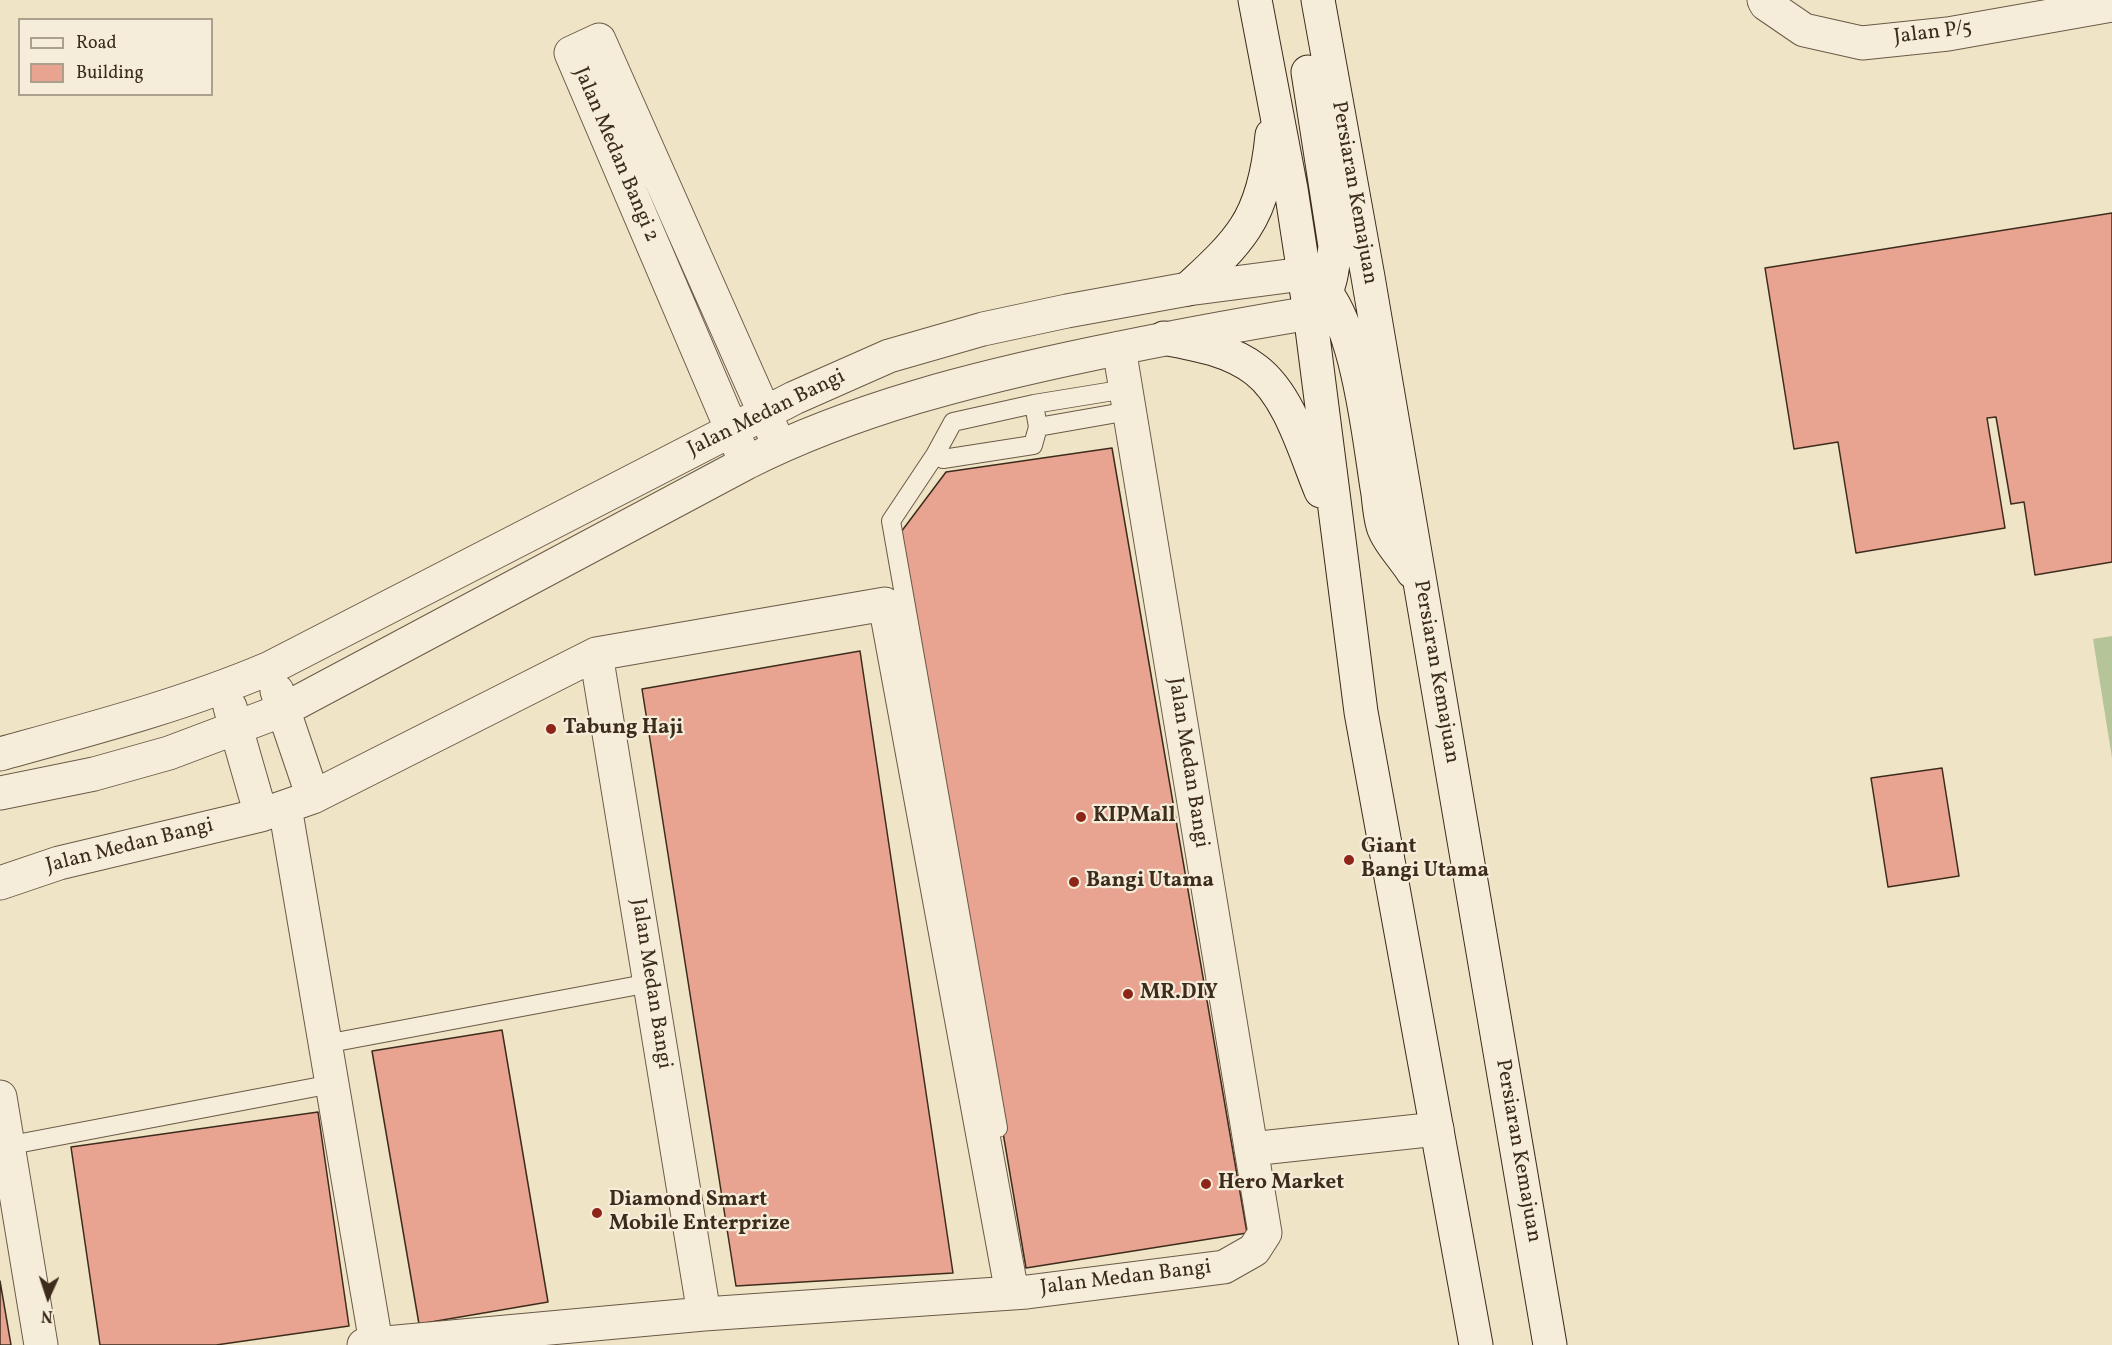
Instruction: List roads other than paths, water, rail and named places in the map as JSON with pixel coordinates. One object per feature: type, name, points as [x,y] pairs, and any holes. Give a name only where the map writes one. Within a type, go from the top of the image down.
[{"type":"street","points":[[1255,0],[1313,293],[1338,532],[1361,712],[1476,1345]]},
{"type":"street","points":[[1297,0],[1335,246],[1333,268],[1313,293]]},
{"type":"street","name":"Persiaran Kemajuan","points":[[1318,0],[1550,1345]]},
{"type":"street","name":"Jalan P/5","points":[[1764,0],[1804,30],[1862,43],[1948,34],[2112,5]]},
{"type":"street","name":"Jalan Medan Bangi 2","points":[[746,463],[571,52],[599,39],[780,446]]},
{"type":"street","points":[[1188,289],[1222,257],[1246,227],[1269,165],[1274,99]]},
{"type":"street","name":"Jalan Medan Bangi","points":[[0,754],[118,721],[225,687],[270,668],[764,413],[889,356],[983,329],[1188,289],[1313,293]]},
{"type":"street","points":[[1313,293],[1338,311],[1356,359],[1383,527],[1420,582]]},
{"type":"street","name":"Jalan Medan Bangi","points":[[0,793],[105,771],[169,753],[284,710],[780,446],[898,402],[989,376],[1164,338],[1313,293]]},
{"type":"street","points":[[1164,338],[1194,344],[1242,361],[1270,384],[1290,415],[1338,532]]},
{"type":"street","name":"Jalan Medan Bangi","points":[[270,668],[284,710],[286,806],[332,1084],[370,1344],[704,1314],[1019,1293],[1224,1267],[1254,1250],[1265,1233],[1119,348]]},
{"type":"street","name":"Jalan Medan Bangi","points":[[0,883],[59,863],[286,806],[596,654],[885,604],[1019,1293]]},
{"type":"street","name":"Jalan Medan Bangi","points":[[596,654],[704,1314]]},
{"type":"street","name":"Jalan Medan Bangi","points":[[225,687],[236,729],[286,806]]},
{"type":"street","points":[[0,1097],[4,1147],[42,1345]]},
{"type":"street","points":[[1251,1149],[1437,1129]]},
{"type":"lane","points":[[935,455],[943,459],[1033,445],[1042,403],[1044,364]]},
{"type":"lane","points":[[1019,1293],[891,521],[935,455],[953,422],[1042,403],[1128,400]]},
{"type":"lane","points":[[1038,427],[1128,400]]},
{"type":"lane","points":[[325,1044],[650,983]]},
{"type":"lane","points":[[4,1147],[332,1084]]},
{"type":"place","name":"Tabung Haji","points":[[551,729]]},
{"type":"place","name":"KIPMall","points":[[1081,817]]},
{"type":"place","name":"Giant Bangi Utama","points":[[1349,860]]},
{"type":"place","name":"Bangi Utama","points":[[1074,882]]},
{"type":"place","name":"MR.DIY","points":[[1128,994]]},
{"type":"place","name":"Hero Market","points":[[1206,1184]]},
{"type":"place","name":"Diamond Smart Mobile Enterprize","points":[[597,1213]]}]
